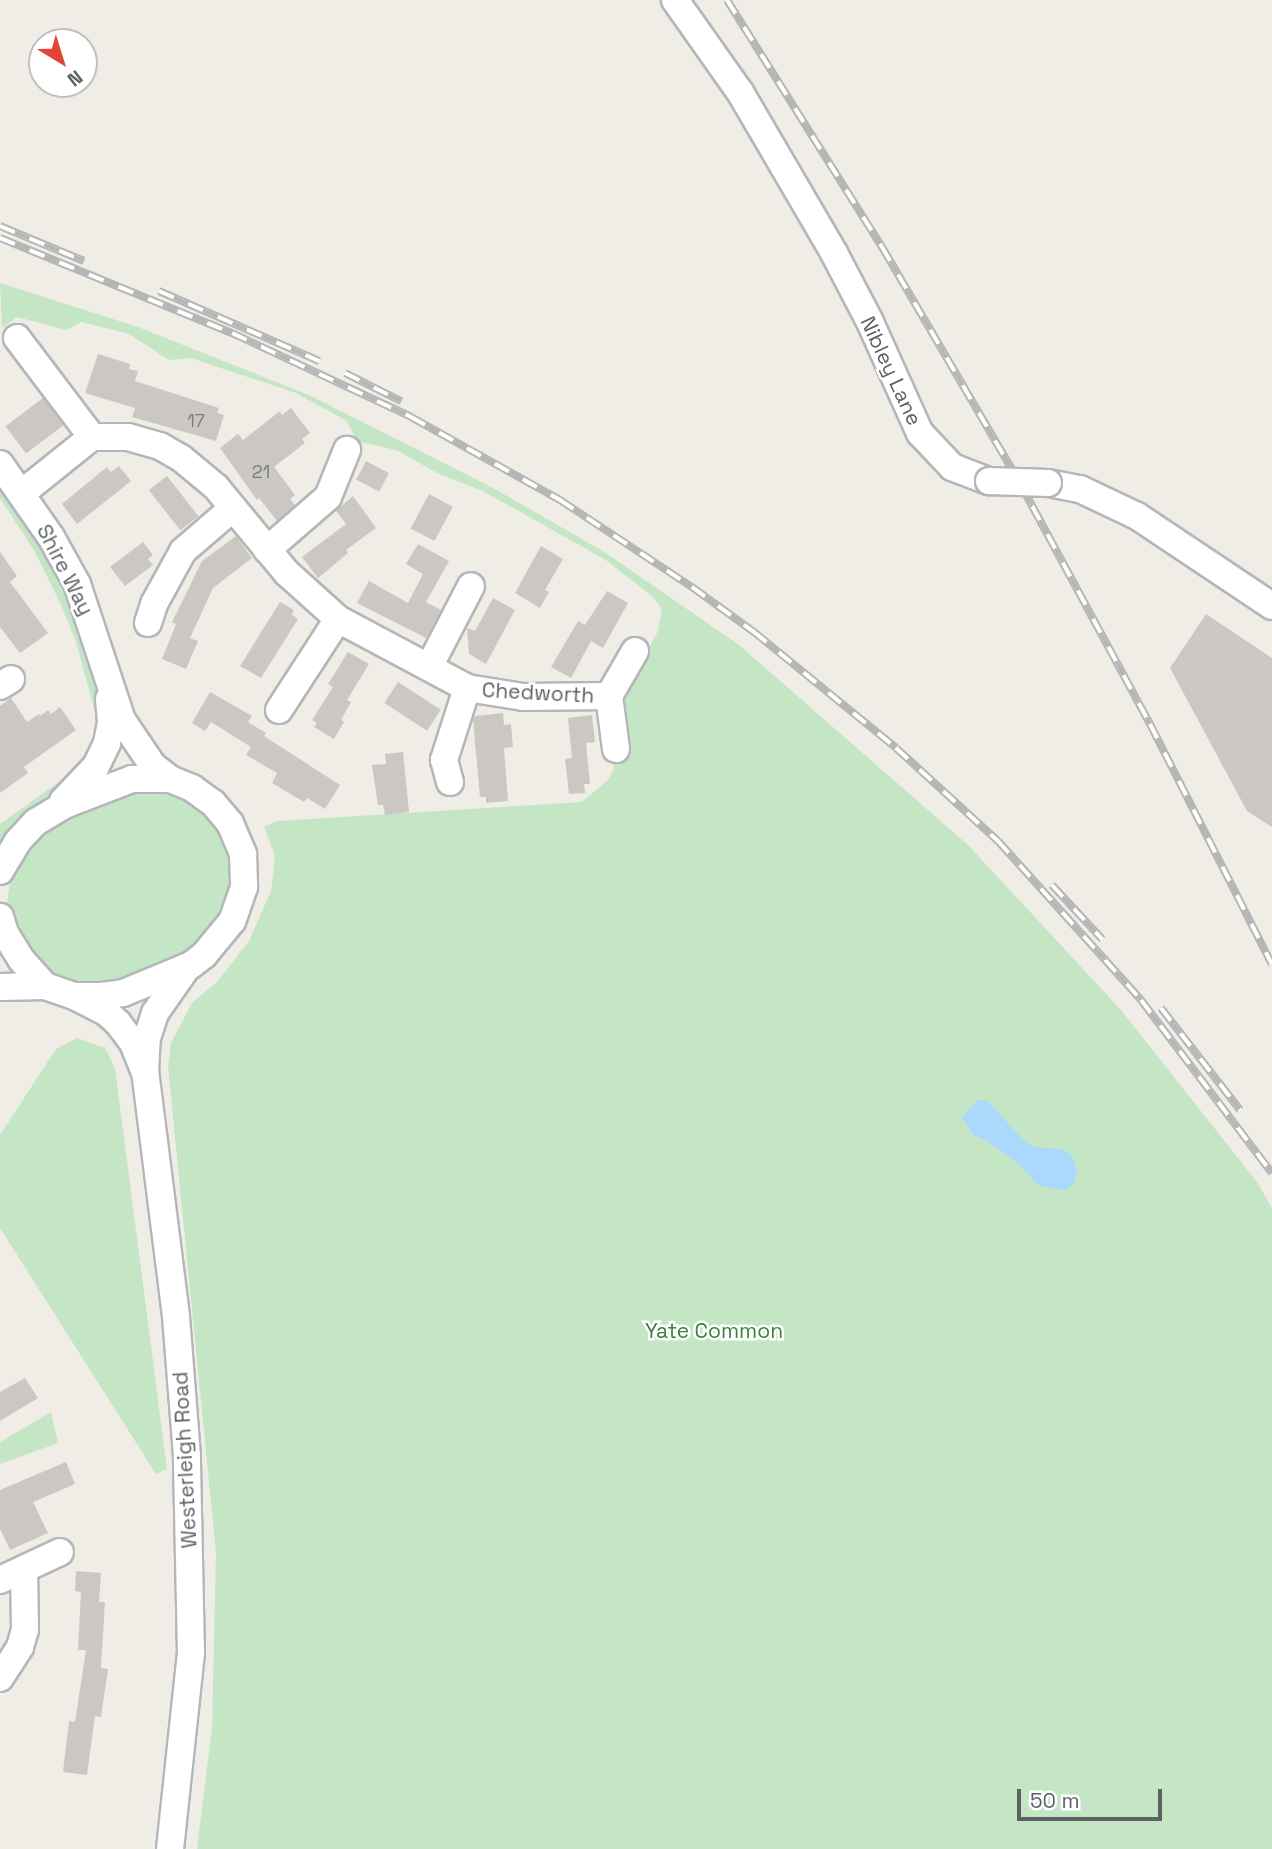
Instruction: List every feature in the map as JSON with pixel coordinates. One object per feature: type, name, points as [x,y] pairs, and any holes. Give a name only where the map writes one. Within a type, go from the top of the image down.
[{"type":"street","name":"Nibley Lane","points":[[676,0],[740,92],[834,253],[870,322],[920,433],[952,467],[989,481],[1048,483],[1080,489],[1137,516],[1272,606]]},
{"type":"street","points":[[17,338],[92,437],[22,492]]},
{"type":"street","name":"Chedworth","points":[[92,437],[128,436],[160,446],[201,473],[267,550],[320,606],[338,619],[467,688],[523,696],[609,696]]},
{"type":"street","points":[[267,550],[328,497],[347,450]]},
{"type":"street","name":"Shire Way","points":[[0,464],[22,492],[77,584],[90,619],[108,687],[121,720],[153,766],[170,779]]},
{"type":"street","points":[[148,623],[154,604],[183,551],[233,508]]},
{"type":"street","points":[[429,667],[471,586]]},
{"type":"street","points":[[279,710],[338,619]]},
{"type":"street","name":"Chedworth","points":[[616,749],[609,696],[635,651]]},
{"type":"street","name":"Shire Way","points":[[48,815],[96,766],[107,743],[111,722],[108,687]]},
{"type":"street","name":"Chedworth","points":[[450,782],[444,760],[467,688]]},
{"type":"street","points":[[0,871],[18,841],[64,805],[132,779],[170,779],[192,788],[213,803],[230,822],[243,854],[244,887],[232,921],[218,942],[188,966],[123,993],[74,996],[45,986],[0,987]]},
{"type":"street","points":[[0,917],[5,933],[21,959],[45,986]]},
{"type":"street","name":"Westerleigh Road","points":[[170,1849],[191,1654],[187,1456],[176,1316],[145,1072],[147,1038],[155,1013],[188,966]]},
{"type":"street","name":"Westerleigh Road","points":[[74,996],[107,1013],[118,1023],[133,1043],[145,1072]]},
{"type":"street","points":[[0,1580],[60,1552]]},
{"type":"street","points":[[0,1678],[20,1647],[25,1630],[24,1569]]},
{"type":"green space","name":"Yate Common","points":[[0,283],[138,327],[309,395],[495,489],[606,553],[739,645],[968,845],[1121,1010],[1257,1182],[1272,1208],[1272,1849],[197,1849],[212,1727],[216,1553],[168,1066],[171,1043],[192,1003],[217,982],[249,941],[271,891],[275,856],[264,827],[277,821],[582,802],[608,780],[614,769],[612,758],[622,756],[629,750],[618,707],[658,631],[662,609],[653,597],[606,560],[483,491],[439,474],[396,450],[357,441],[347,421],[296,393],[191,358],[169,360],[129,334],[81,322],[66,330],[17,317],[2,328]]},
{"type":"green space","points":[[0,485],[34,534],[70,607],[96,685],[105,724],[98,758],[87,773],[67,790],[39,804],[15,821],[0,842],[0,824],[90,760],[100,730],[76,642],[63,609],[35,552],[0,498]]},
{"type":"green space","points":[[159,789],[178,794],[195,806],[222,833],[232,862],[230,896],[225,912],[190,952],[107,986],[66,982],[40,968],[10,921],[7,903],[11,875],[34,839],[58,821],[136,790]]},
{"type":"green space","points":[[77,1038],[105,1048],[115,1068],[167,1469],[156,1474],[0,1228],[0,1135],[56,1049]]},
{"type":"green space","points":[[51,1412],[58,1443],[0,1464],[0,1442]]},
{"type":"water","points":[[977,1100],[988,1101],[1024,1141],[1034,1147],[1061,1149],[1072,1155],[1077,1170],[1074,1183],[1065,1191],[1037,1185],[1020,1165],[987,1141],[973,1135],[962,1117]]},
{"type":"building","points":[[98,354],[130,364],[129,369],[138,371],[135,381],[219,408],[217,413],[224,415],[216,441],[132,417],[135,408],[85,393]]},
{"type":"building","points":[[43,398],[63,425],[26,453],[5,426]]},
{"type":"building","points":[[291,408],[310,433],[302,439],[305,443],[274,467],[295,495],[290,499],[295,505],[277,521],[259,498],[257,500],[220,448],[238,434],[243,440],[280,411],[282,415]]},
{"type":"building","points":[[366,461],[389,473],[379,492],[356,480]]},
{"type":"building","points":[[119,466],[131,481],[77,524],[62,504],[107,467],[111,472]]},
{"type":"building","points":[[167,476],[198,516],[180,530],[149,490]]},
{"type":"building","points":[[429,494],[453,507],[435,541],[411,528]]},
{"type":"building","points":[[353,496],[376,528],[346,550],[348,553],[318,578],[302,557],[346,524],[336,511]]},
{"type":"building","points":[[236,536],[252,558],[213,588],[190,638],[198,641],[186,669],[162,659],[176,624],[172,622],[202,561]]},
{"type":"building","points":[[143,542],[153,555],[148,559],[153,565],[125,586],[110,567]]},
{"type":"building","points":[[418,544],[449,561],[426,602],[441,610],[426,638],[357,603],[369,581],[408,603],[423,574],[406,564]]},
{"type":"building","points":[[541,546],[563,559],[545,590],[549,592],[540,608],[515,593]]},
{"type":"building","points":[[0,552],[17,576],[10,582],[48,633],[20,653],[0,627]]},
{"type":"building","points":[[607,591],[628,603],[603,648],[591,641],[571,678],[551,667],[578,621],[585,625]]},
{"type":"building","points":[[493,598],[515,610],[486,664],[469,654],[467,628],[475,631]]},
{"type":"building","points":[[280,602],[294,610],[292,615],[298,619],[261,678],[240,666]]},
{"type":"building","points":[[1206,614],[1272,658],[1272,827],[1247,811],[1170,668]]},
{"type":"building","points":[[348,652],[369,664],[347,700],[351,702],[334,739],[314,727],[317,723],[312,720],[333,687],[328,684]]},
{"type":"building","points":[[398,682],[441,710],[427,731],[384,703]]},
{"type":"building","points":[[210,692],[252,716],[248,722],[266,733],[264,736],[340,785],[325,809],[307,798],[304,802],[272,783],[277,773],[246,755],[251,747],[211,722],[205,731],[192,723]]},
{"type":"building","points":[[11,698],[27,722],[48,710],[51,714],[60,707],[76,730],[24,767],[28,773],[0,793],[0,706]]},
{"type":"building","points":[[503,713],[504,725],[511,724],[513,747],[504,748],[508,801],[486,803],[486,797],[480,797],[473,720],[475,716]]},
{"type":"building","points":[[592,715],[595,742],[586,743],[590,784],[584,784],[585,793],[569,794],[565,759],[572,758],[568,718]]},
{"type":"building","points":[[403,752],[409,812],[385,815],[383,805],[378,805],[372,765],[386,764],[385,754]]},
{"type":"building","points":[[25,1378],[38,1398],[0,1421],[0,1392]]},
{"type":"building","points":[[66,1462],[75,1484],[33,1502],[48,1533],[10,1550],[0,1529],[0,1490]]},
{"type":"building","points":[[76,1571],[101,1573],[99,1602],[105,1602],[101,1668],[108,1669],[101,1717],[95,1716],[87,1775],[63,1772],[69,1721],[75,1722],[86,1650],[78,1650],[81,1592],[75,1591]]},
{"type":"railway","points":[[727,0],[882,247],[1017,478],[1150,724],[1272,964]]},
{"type":"railway","points":[[0,226],[84,261]]},
{"type":"railway","points":[[0,238],[232,333],[411,417],[560,500],[692,587],[754,632],[896,748],[998,841],[1141,1000],[1272,1173]]},
{"type":"railway","points":[[159,291],[319,361]]},
{"type":"railway","points":[[345,373],[401,401]]},
{"type":"railway","points":[[1052,885],[1102,939]]},
{"type":"railway","points":[[1161,1008],[1240,1110]]}]
